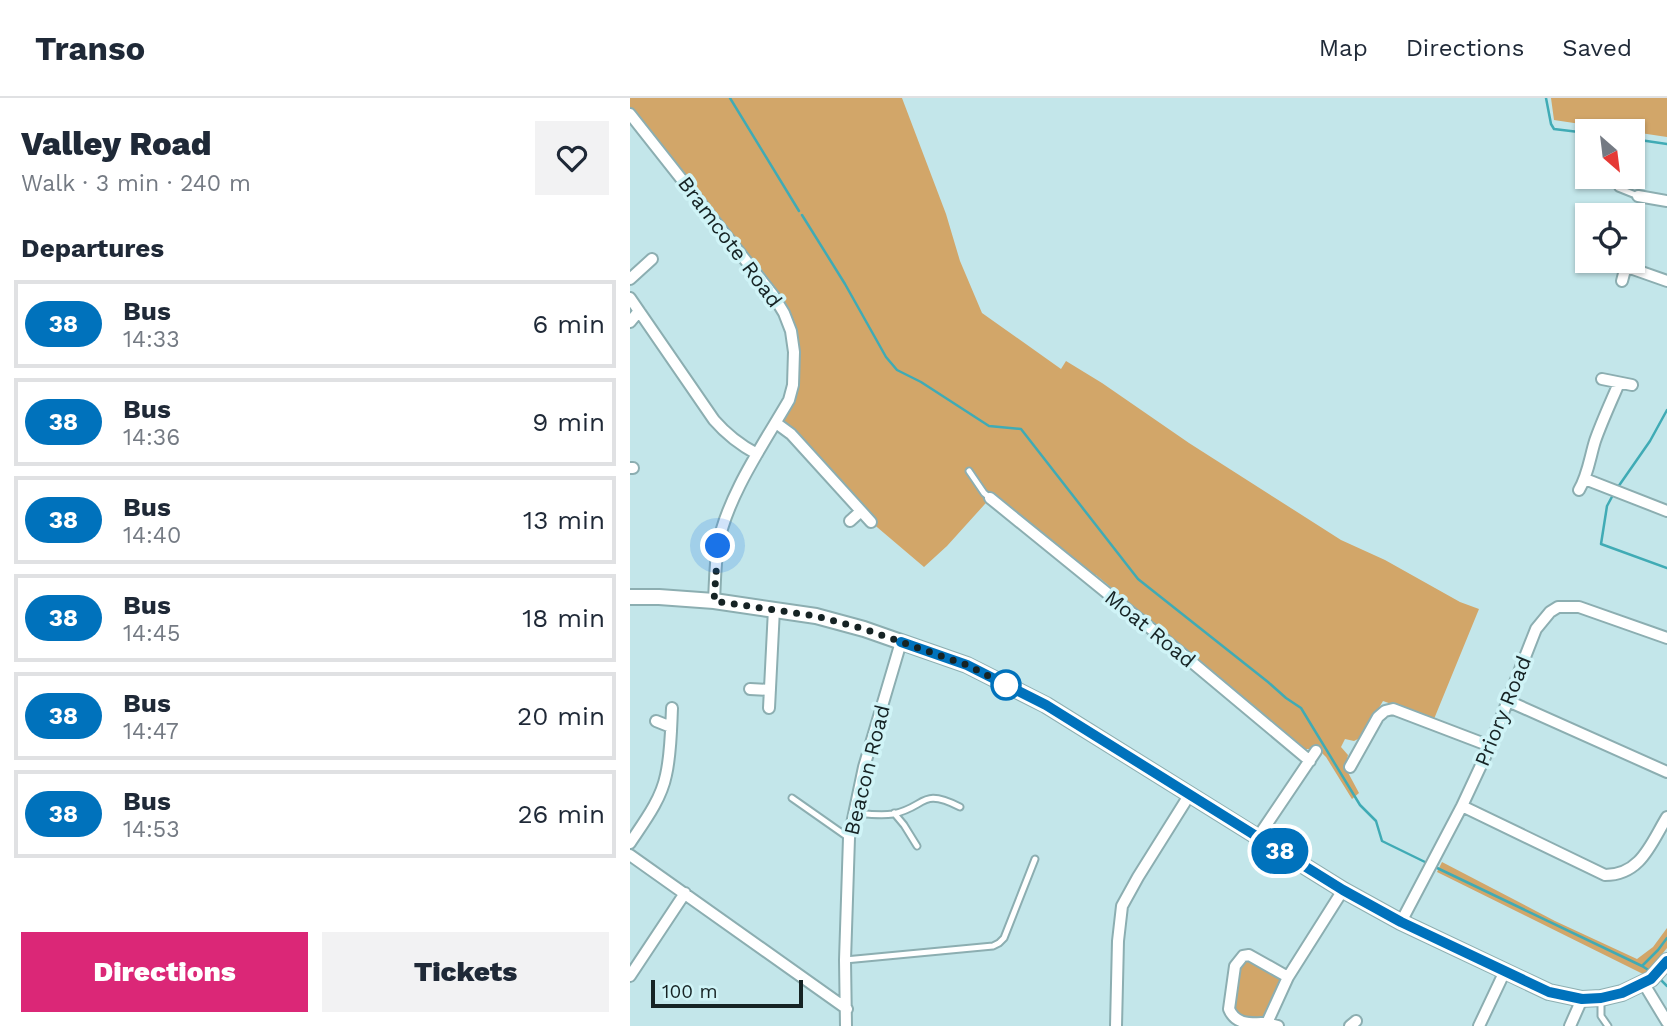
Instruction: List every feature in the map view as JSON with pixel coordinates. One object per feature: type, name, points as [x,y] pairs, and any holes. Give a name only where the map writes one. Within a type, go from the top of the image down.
[{"type":"street","name":"Bramcote Road","points":[[630,114],[773,295],[791,331],[794,352],[793,385],[789,400],[734,498],[718,546],[714,601]]},
{"type":"street","points":[[1646,210],[1643,197],[1667,201]]},
{"type":"street","points":[[630,279],[652,259]]},
{"type":"street","points":[[1645,271],[1666,277]]},
{"type":"street","points":[[1622,281],[1624,273]]},
{"type":"street","points":[[630,298],[714,421],[737,443],[758,454]]},
{"type":"street","points":[[630,322],[639,311]]},
{"type":"street","points":[[1602,379],[1632,386]]},
{"type":"street","points":[[1579,490],[1585,479],[1598,433],[1619,383]]},
{"type":"street","points":[[776,423],[791,434],[871,522]]},
{"type":"street","points":[[1585,479],[1667,511]]},
{"type":"street","name":"Moat Road","points":[[990,498],[1313,756],[1258,837]]},
{"type":"street","points":[[850,522],[861,511]]},
{"type":"street","points":[[630,597],[714,601],[816,616],[864,629],[967,665],[1046,705],[1343,890],[1401,922],[1549,992],[1582,999],[1622,993],[1647,981],[1665,964]]},
{"type":"street","name":"Priory Road","points":[[1401,922],[1490,746],[1536,629],[1550,612],[1558,607],[1579,607],[1667,638]]},
{"type":"street","points":[[769,708],[774,609]]},
{"type":"street","name":"Beacon Road","points":[[846,1026],[849,838],[864,767],[901,642]]},
{"type":"street","points":[[750,689],[770,690]]},
{"type":"street","points":[[1508,701],[1667,772]]},
{"type":"street","points":[[630,843],[661,792],[667,775],[672,708]]},
{"type":"street","points":[[1350,767],[1378,717],[1393,709],[1490,746]]},
{"type":"street","points":[[656,721],[671,727]]},
{"type":"street","points":[[1348,746],[1359,752]]},
{"type":"street","points":[[1116,1026],[1118,941],[1122,906],[1190,794]]},
{"type":"street","points":[[1462,806],[1605,875],[1617,875],[1637,864],[1667,817]]},
{"type":"street","points":[[630,855],[847,1009]]},
{"type":"street","points":[[1287,977],[1249,955],[1243,956],[1234,966],[1230,1013],[1243,1023],[1273,1024],[1287,977],[1343,890]]},
{"type":"street","points":[[630,976],[685,892]]},
{"type":"street","points":[[1479,1026],[1505,971]]},
{"type":"street","points":[[1647,981],[1667,1022]]},
{"type":"street","points":[[1570,1026],[1582,999]]},
{"type":"lane","points":[[1621,189],[1643,197]]},
{"type":"lane","points":[[969,471],[990,498]]},
{"type":"lane","points":[[854,813],[889,815],[934,797],[960,807]]},
{"type":"lane","points":[[793,798],[849,838]]},
{"type":"lane","points":[[894,813],[917,846]]},
{"type":"lane","points":[[845,960],[993,946],[999,943],[1035,859]]},
{"type":"lane","points":[[1601,998],[1601,1017],[1608,1026]]},
{"type":"shaded area","points":[[630,98],[902,98],[946,214],[960,261],[982,313],[1061,369],[1066,361],[1341,540],[1385,560],[1460,602],[1479,609],[1434,719],[1383,701],[1362,737],[1354,741],[1345,739],[1341,747],[1348,755],[1345,767],[1359,793],[1352,799],[1326,757],[1314,745],[1310,749],[1301,749],[1223,684],[1222,679],[1096,575],[1090,575],[994,494],[924,567],[871,522],[776,423],[789,400],[794,360],[785,317],[630,114]]},
{"type":"shaded area","points":[[1551,98],[1667,98],[1667,137],[1645,134],[1645,119],[1575,119],[1575,123],[1554,120]]},
{"type":"shaded area","points":[[1442,862],[1555,921],[1637,959],[1653,947],[1667,928],[1667,948],[1645,975],[1437,872]]},
{"type":"shaded area","points":[[1243,956],[1288,977],[1267,1023],[1233,1018],[1233,973]]},
{"type":"waterway","points":[[730,98],[799,211]]},
{"type":"waterway","points":[[1546,98],[1554,129],[1575,132]]},
{"type":"waterway","points":[[1645,141],[1667,144]]},
{"type":"waterway","points":[[802,215],[886,357],[897,370],[921,382],[989,426],[1021,429],[1138,579],[1301,708],[1360,805],[1376,821],[1382,841],[1427,863]]},
{"type":"waterway","points":[[1618,487],[1650,441],[1667,410]]},
{"type":"waterway","points":[[1614,493],[1607,506],[1601,544],[1667,568]]},
{"type":"waterway","points":[[1433,866],[1642,966]]},
{"type":"waterway","points":[[1650,971],[1642,966],[1667,938]]},
{"type":"waterway","points":[[1658,977],[1667,986]]},
{"type":"bus line","name":"38","points":[[901,642],[967,665],[1046,705],[1343,890],[1401,922],[1549,992],[1582,999],[1622,993],[1644,984],[1667,961]]},
{"type":"route","points":[[718,546],[714,601],[816,616],[864,629],[967,665],[1006,685]]}]
